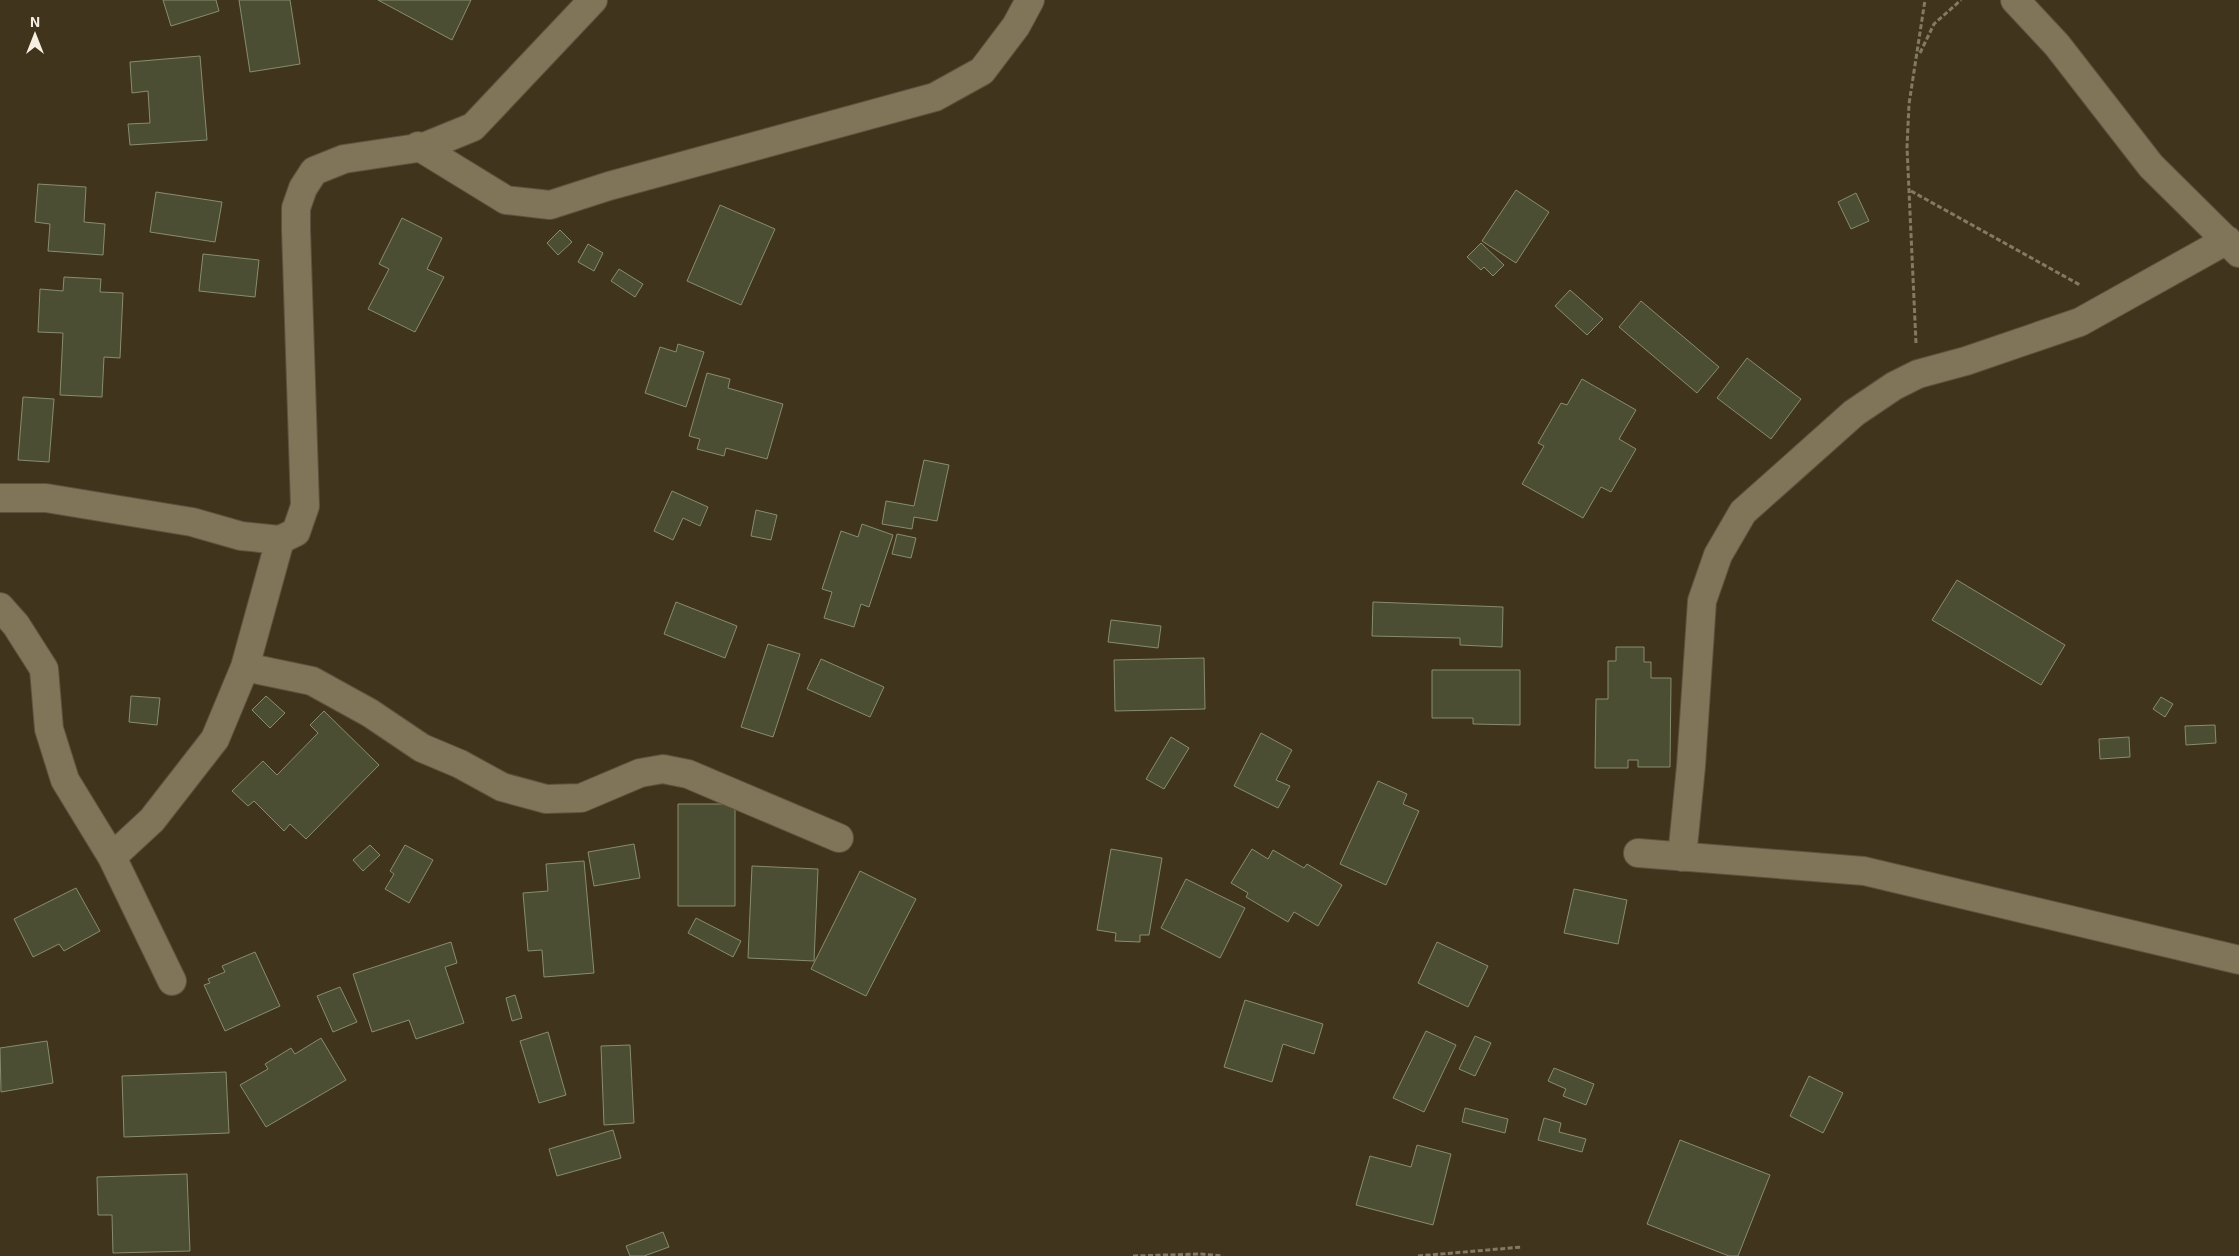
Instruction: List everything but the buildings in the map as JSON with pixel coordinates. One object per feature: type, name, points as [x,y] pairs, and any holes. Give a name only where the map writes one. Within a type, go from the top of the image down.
[{"type":"street","points":[[0,498],[46,498],[192,522],[241,536],[280,540],[296,532],[305,506],[296,208],[303,188],[314,171],[344,159],[418,146],[424,147],[472,127],[593,0]]},
{"type":"street","points":[[418,146],[506,200],[550,205],[609,186],[935,97],[982,71],[1016,26],[1030,0]]},
{"type":"street","points":[[1682,857],[1691,766],[1702,601],[1718,555],[1743,512],[1854,413],[1894,386],[1918,374],[1966,362],[2071,325],[2233,247],[2151,166],[2057,44],[2015,0]]},
{"type":"street","points":[[112,857],[136,838],[152,820],[215,739],[245,667],[280,540]]},
{"type":"street","points":[[0,608],[16,624],[44,668],[49,729],[65,780],[112,857],[172,981]]},
{"type":"street","points":[[245,667],[312,681],[370,713],[422,748],[460,764],[502,787],[546,799],[581,798],[640,773],[662,769],[688,774],[839,838]]},
{"type":"street","points":[[1638,853],[1864,871],[2239,960]]},
{"type":"path","points":[[1918,374],[1911,191],[1907,147],[1908,121],[1925,0]]},
{"type":"path","points":[[1918,56],[1934,24],[1961,0]]},
{"type":"path","points":[[1911,191],[2022,251],[2113,304]]},
{"type":"path","points":[[1418,1256],[1522,1247]]},
{"type":"path","points":[[1134,1256],[1201,1254],[1223,1256]]}]
